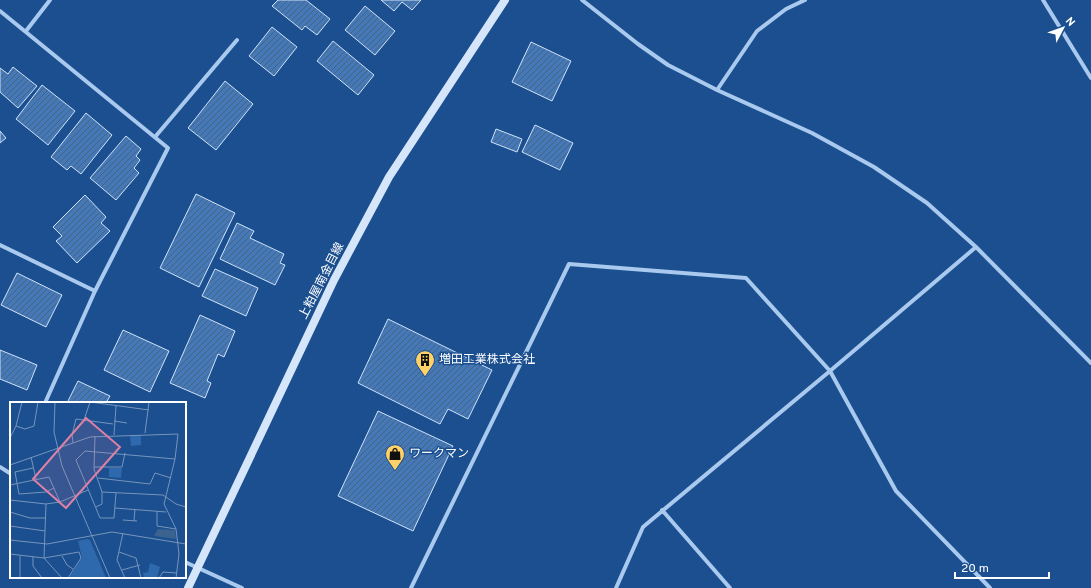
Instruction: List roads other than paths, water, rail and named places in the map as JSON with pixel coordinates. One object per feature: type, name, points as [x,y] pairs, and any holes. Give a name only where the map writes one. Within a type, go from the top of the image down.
[{"type":"main road","name":"上粕屋南金目線","points":[[188,588],[334,280],[389,177],[505,0]]},
{"type":"street","points":[[26,31],[50,0]]},
{"type":"street","points":[[582,0],[638,44],[668,65],[717,90],[812,133],[874,167],[927,203],[976,247],[1091,363]]},
{"type":"street","points":[[717,90],[757,31],[786,9],[805,0]]},
{"type":"street","points":[[1043,0],[1091,78]]},
{"type":"street","points":[[0,11],[168,148],[96,291],[46,402]]},
{"type":"street","points":[[155,138],[236,40]]},
{"type":"street","points":[[0,245],[96,291]]},
{"type":"street","points":[[616,588],[643,527],[976,247]]},
{"type":"street","points":[[411,588],[569,264],[746,278],[830,371],[896,491],[990,588]]},
{"type":"street","points":[[0,467],[10,473]]},
{"type":"street","points":[[662,510],[730,588]]},
{"type":"street","points":[[186,562],[242,588]]},
{"type":"place","name":"増田工業株式会社","points":[[425,377]]},
{"type":"place","name":"ワークマン","points":[[395,471]]}]
